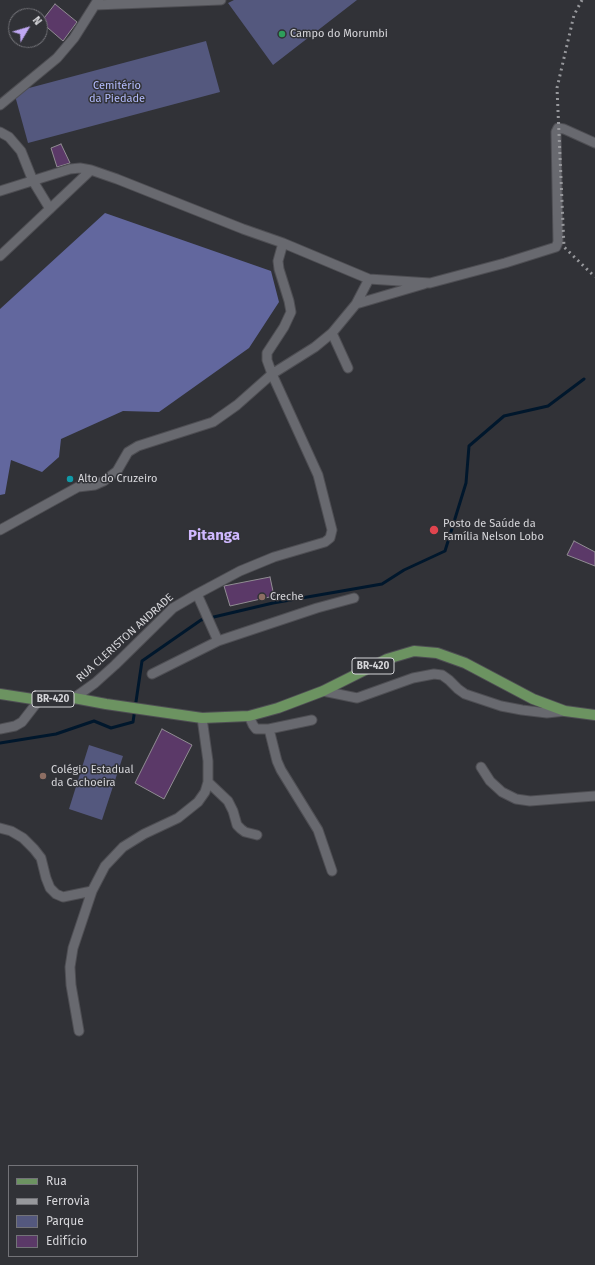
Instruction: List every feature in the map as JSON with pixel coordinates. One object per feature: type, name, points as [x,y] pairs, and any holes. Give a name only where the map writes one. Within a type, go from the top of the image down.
[{"type":"main road","name":"BR-420","points":[[0,694],[39,700],[74,698],[202,718],[248,716],[278,708],[323,691],[387,659],[414,651],[437,653],[465,663],[533,699],[565,711],[595,715]]},
{"type":"street","points":[[0,105],[57,58],[74,38],[97,2],[221,0]]},
{"type":"street","points":[[356,304],[498,265],[556,247],[558,242],[556,132],[558,128],[564,129],[595,143]]},
{"type":"street","points":[[0,132],[9,137],[21,151],[33,181],[50,209]]},
{"type":"street","points":[[0,191],[70,169],[80,168],[91,170],[283,243],[369,279],[430,283]]},
{"type":"street","points":[[0,256],[91,170]]},
{"type":"street","points":[[272,374],[266,353],[284,327],[291,312],[290,301],[278,269],[278,260],[283,243]]},
{"type":"street","points":[[0,530],[78,487],[95,485],[104,481],[117,471],[128,452],[138,446],[212,422],[236,405],[272,374],[316,347],[332,333],[356,304],[369,279]]},
{"type":"street","points":[[332,333],[348,368]]},
{"type":"street","name":"RUA CLERISTON ANDRADE","points":[[74,698],[95,683],[115,665],[173,608],[196,594],[240,572],[274,557],[325,542],[330,538],[332,530],[318,474],[272,374]]},
{"type":"street","points":[[196,594],[218,641]]},
{"type":"street","points":[[152,674],[218,641],[317,608],[354,598]]},
{"type":"street","points":[[323,691],[357,698],[413,678],[434,674],[442,675],[465,694],[501,706],[547,713],[565,711]]},
{"type":"street","points":[[0,729],[16,726],[22,722],[39,700]]},
{"type":"street","points":[[248,716],[256,729],[269,729],[312,720]]},
{"type":"street","points":[[79,1031],[71,985],[70,967],[74,948],[92,891],[105,866],[123,847],[144,834],[178,818],[198,802],[205,792],[208,782],[208,761],[202,718]]},
{"type":"street","points":[[269,729],[279,765],[318,830],[332,871]]},
{"type":"street","points":[[481,767],[490,781],[502,792],[516,799],[530,801],[595,796]]},
{"type":"street","points":[[208,782],[228,801],[237,825],[245,832],[256,835]]},
{"type":"street","points":[[0,828],[11,831],[24,838],[34,849],[41,858],[50,888],[56,894],[63,897],[92,891]]},
{"type":"green space","name":"Campo do Morumbi","points":[[234,0],[357,0],[273,65],[228,3]]},
{"type":"green space","name":"Cemitério da Piedade","points":[[206,41],[220,92],[28,143],[14,92]]},
{"type":"green space","points":[[89,745],[123,756],[102,820],[69,809]]},
{"type":"shaded area","points":[[105,213],[271,271],[279,302],[249,348],[159,412],[123,411],[61,439],[59,457],[42,472],[11,460],[5,494],[0,495],[0,309]]},
{"type":"building","points":[[55,4],[77,22],[63,41],[48,28],[48,13]]},
{"type":"building","points":[[61,144],[70,163],[57,167],[51,148]]},
{"type":"building","points":[[574,541],[595,552],[595,566],[567,555]]},
{"type":"building","points":[[270,577],[274,596],[230,606],[224,586]]},
{"type":"building","points":[[162,729],[192,745],[164,799],[135,783]]},
{"type":"waterway","points":[[0,743],[56,734],[94,721],[111,728],[133,722],[142,661],[201,620],[273,603],[382,584],[404,570],[445,551],[466,483],[469,446],[504,416],[548,406],[584,379]]},
{"type":"railway","points":[[582,0],[574,15],[557,88],[564,247],[595,277]]},
{"type":"place","name":"Campo do Morumbi","points":[[282,34]]},
{"type":"place","name":"Alto do Cruzeiro","points":[[70,479]]},
{"type":"place","name":"Posto de Saúde da Família Nelson Lobo","points":[[434,530]]},
{"type":"place","name":"Creche","points":[[262,597]]},
{"type":"place","name":"Colégio Estadual da Cachoeira","points":[[43,776]]},
{"type":"district","name":"Pitanga","points":[[214,536]]}]
